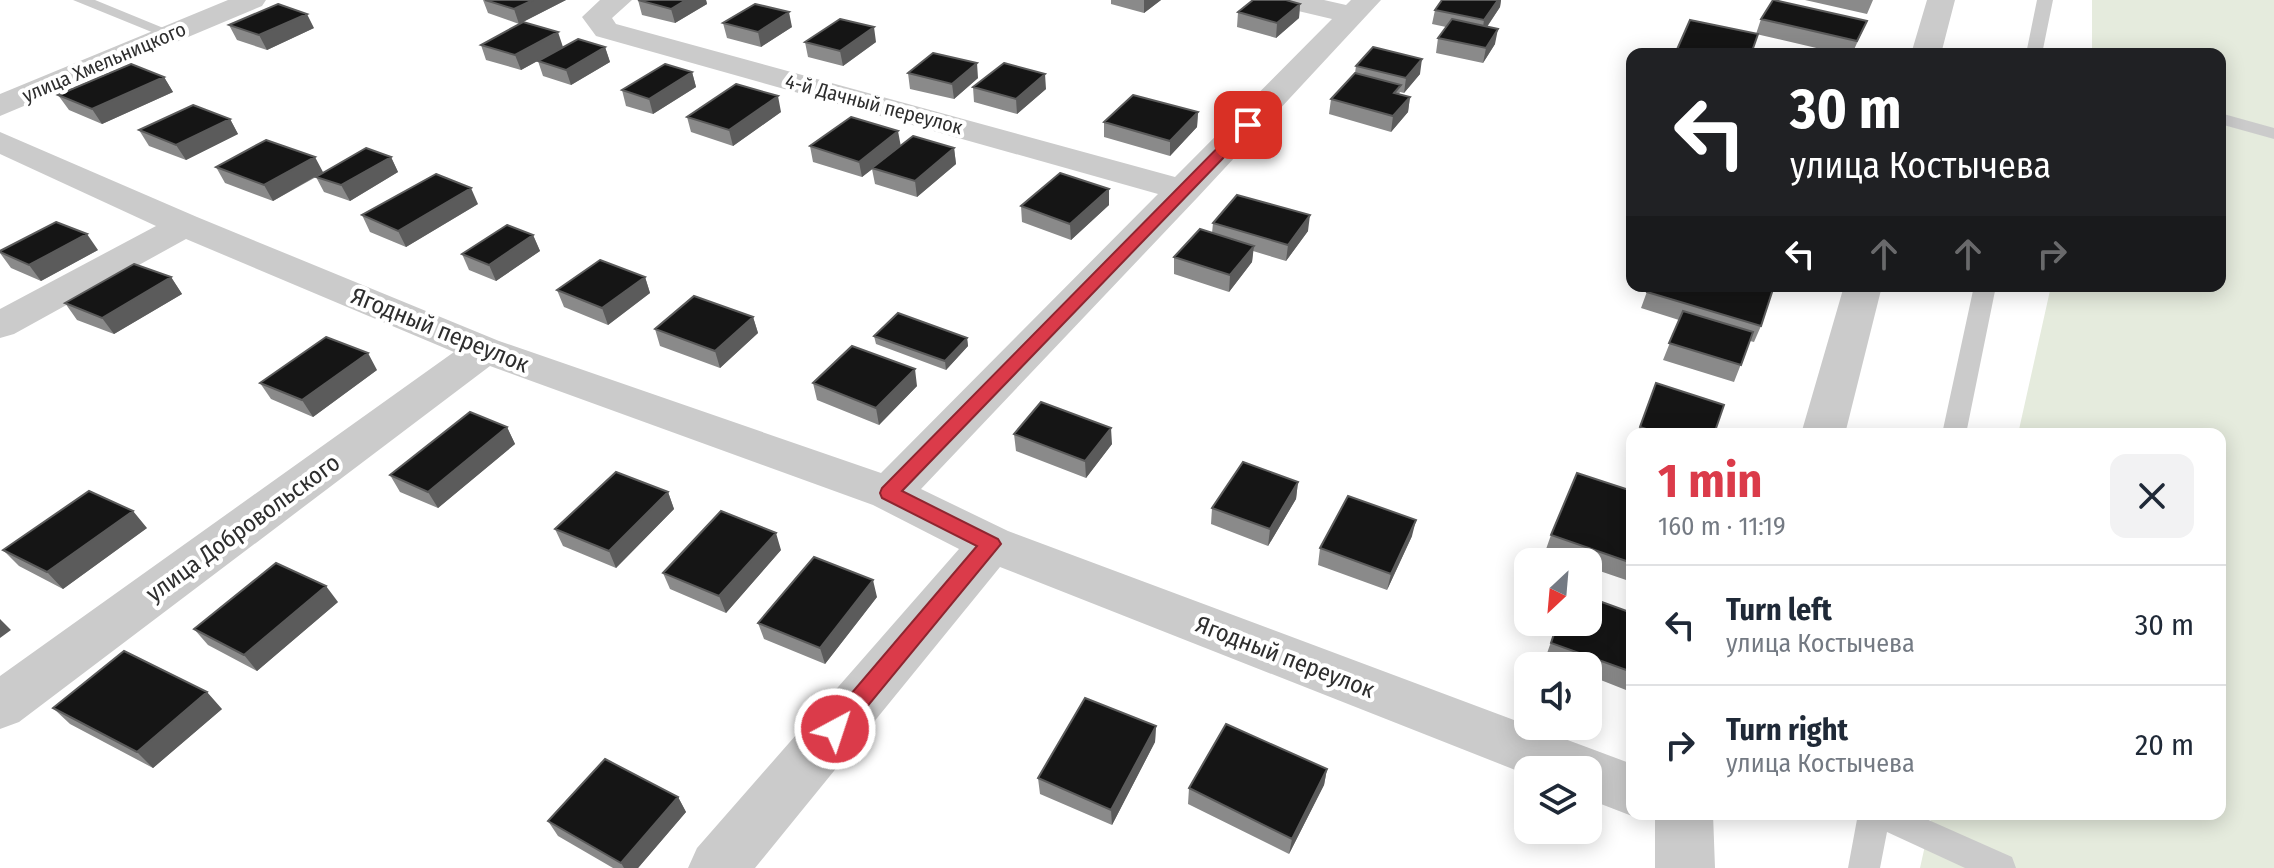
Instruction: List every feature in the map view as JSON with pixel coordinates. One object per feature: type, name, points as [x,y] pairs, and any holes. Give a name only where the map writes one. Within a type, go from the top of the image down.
[{"type":"street","name":"улица Хмельницкого","points":[[0,106],[252,0]]},
{"type":"street","name":"4-й Дачный переулок","points":[[618,0],[596,17],[606,30],[1185,191]]},
{"type":"street","points":[[1287,0],[1359,8]]},
{"type":"street","points":[[1928,48],[1941,0]]},
{"type":"street","points":[[889,493],[1359,8]]},
{"type":"street","name":"Ягодный переулок","points":[[0,142],[184,225],[485,350],[889,493],[991,544],[1544,756]]},
{"type":"street","points":[[0,325],[184,225]]},
{"type":"street","points":[[1825,428],[1861,292]]},
{"type":"street","name":"улица Добровольского","points":[[0,706],[485,350]]},
{"type":"street","points":[[718,868],[991,544]]},
{"type":"street","points":[[1602,778],[1626,788]]},
{"type":"street","points":[[1684,820],[1685,868]]},
{"type":"lane","points":[[81,0],[170,34]]},
{"type":"lane","points":[[2035,48],[2045,0]]},
{"type":"lane","points":[[2226,120],[2274,134]]},
{"type":"lane","points":[[1955,428],[1984,292]]},
{"type":"lane","points":[[1864,868],[1873,820]]},
{"type":"lane","points":[[1894,820],[2000,868]]},
{"type":"shaded area","points":[[2092,0],[2274,0],[2274,868],[1920,868],[1931,820],[2226,820],[2226,428],[2019,428],[2050,292],[2226,292],[2226,48],[2092,48]]},
{"type":"building","points":[[485,0],[533,0],[514,9]]},
{"type":"building","points":[[638,0],[686,0],[671,9]]},
{"type":"building","points":[[1253,0],[1286,0],[1300,4],[1277,23],[1238,12]]},
{"type":"building","points":[[1442,0],[1498,0],[1484,20],[1435,10]]},
{"type":"building","points":[[1773,0],[1867,21],[1857,41],[1761,19]]},
{"type":"building","points":[[278,4],[307,14],[259,35],[229,25]]},
{"type":"building","points":[[755,4],[789,12],[758,32],[723,23]]},
{"type":"building","points":[[840,19],[874,27],[840,51],[805,42]]},
{"type":"building","points":[[1452,19],[1498,29],[1486,48],[1438,38]]},
{"type":"building","points":[[1690,20],[1758,34],[1753,48],[1678,48]]},
{"type":"building","points":[[523,22],[558,32],[515,55],[481,45]]},
{"type":"building","points":[[578,39],[605,47],[566,70],[538,61]]},
{"type":"building","points":[[1373,47],[1422,59],[1406,78],[1356,66]]},
{"type":"building","points":[[933,53],[977,63],[952,84],[908,73]]},
{"type":"building","points":[[1004,63],[1045,74],[1016,99],[973,87]]},
{"type":"building","points":[[131,64],[164,77],[92,109],[58,95]]},
{"type":"building","points":[[665,64],[692,72],[649,99],[622,90]]},
{"type":"building","points":[[1355,73],[1401,85],[1394,93],[1410,97],[1393,116],[1331,99]]},
{"type":"building","points":[[736,84],[778,96],[729,130],[687,117]]},
{"type":"building","points":[[1133,95],[1198,112],[1170,141],[1104,122]]},
{"type":"building","points":[[193,105],[230,119],[176,145],[139,130]]},
{"type":"building","points":[[851,117],[898,131],[859,162],[810,146]]},
{"type":"building","points":[[913,136],[954,148],[915,181],[872,168]]},
{"type":"building","points":[[266,140],[315,157],[264,185],[216,167]]},
{"type":"building","points":[[366,148],[391,157],[341,185],[316,177]]},
{"type":"building","points":[[1060,173],[1109,189],[1070,224],[1021,206]]},
{"type":"building","points":[[436,174],[471,188],[398,231],[362,215]]},
{"type":"building","points":[[1237,195],[1310,215],[1288,245],[1213,223]]},
{"type":"building","points":[[56,222],[87,234],[29,265],[0,252],[0,251]]},
{"type":"building","points":[[507,225],[533,235],[489,265],[462,254]]},
{"type":"building","points":[[1200,229],[1254,246],[1230,275],[1174,257]]},
{"type":"building","points":[[600,260],[645,277],[602,308],[557,290]]},
{"type":"building","points":[[134,264],[171,277],[102,318],[65,303]]},
{"type":"building","points":[[1647,292],[1772,292],[1761,326]]},
{"type":"building","points":[[694,296],[753,317],[715,351],[655,329]]},
{"type":"building","points":[[1683,311],[1753,332],[1741,365],[1669,343]]},
{"type":"building","points":[[898,313],[967,338],[945,361],[874,336]]},
{"type":"building","points":[[326,337],[368,353],[302,400],[260,383]]},
{"type":"building","points":[[852,346],[915,369],[876,408],[813,383]]},
{"type":"building","points":[[1656,383],[1724,405],[1716,428],[1640,427]]},
{"type":"building","points":[[1041,402],[1111,428],[1085,461],[1014,434]]},
{"type":"building","points":[[470,412],[507,427],[428,492],[390,475]]},
{"type":"building","points":[[1243,462],[1298,482],[1270,529],[1212,508]]},
{"type":"building","points":[[616,472],[668,492],[609,551],[555,529]]},
{"type":"building","points":[[1577,473],[1626,489],[1626,561],[1602,553],[1602,548],[1589,548],[1551,535]]},
{"type":"building","points":[[89,491],[133,511],[47,572],[3,550]]},
{"type":"building","points":[[1348,496],[1416,520],[1391,574],[1320,548]]},
{"type":"building","points":[[721,511],[776,533],[719,596],[663,573]]},
{"type":"building","points":[[814,557],[873,580],[820,648],[758,623]]},
{"type":"building","points":[[276,563],[326,586],[244,655],[194,629]]},
{"type":"building","points":[[1602,602],[1626,611],[1626,670],[1602,661],[1602,652],[1576,652],[1551,643],[1553,636],[1602,636]]},
{"type":"building","points":[[124,651],[207,692],[137,752],[53,708]]},
{"type":"building","points":[[1085,698],[1156,726],[1111,810],[1038,778]]},
{"type":"building","points":[[1226,724],[1327,769],[1292,839],[1189,788]]},
{"type":"building","points":[[605,759],[678,797],[621,863],[548,821]]},
{"type":"route","points":[[835,729],[991,544],[889,493],[1248,125]]}]
